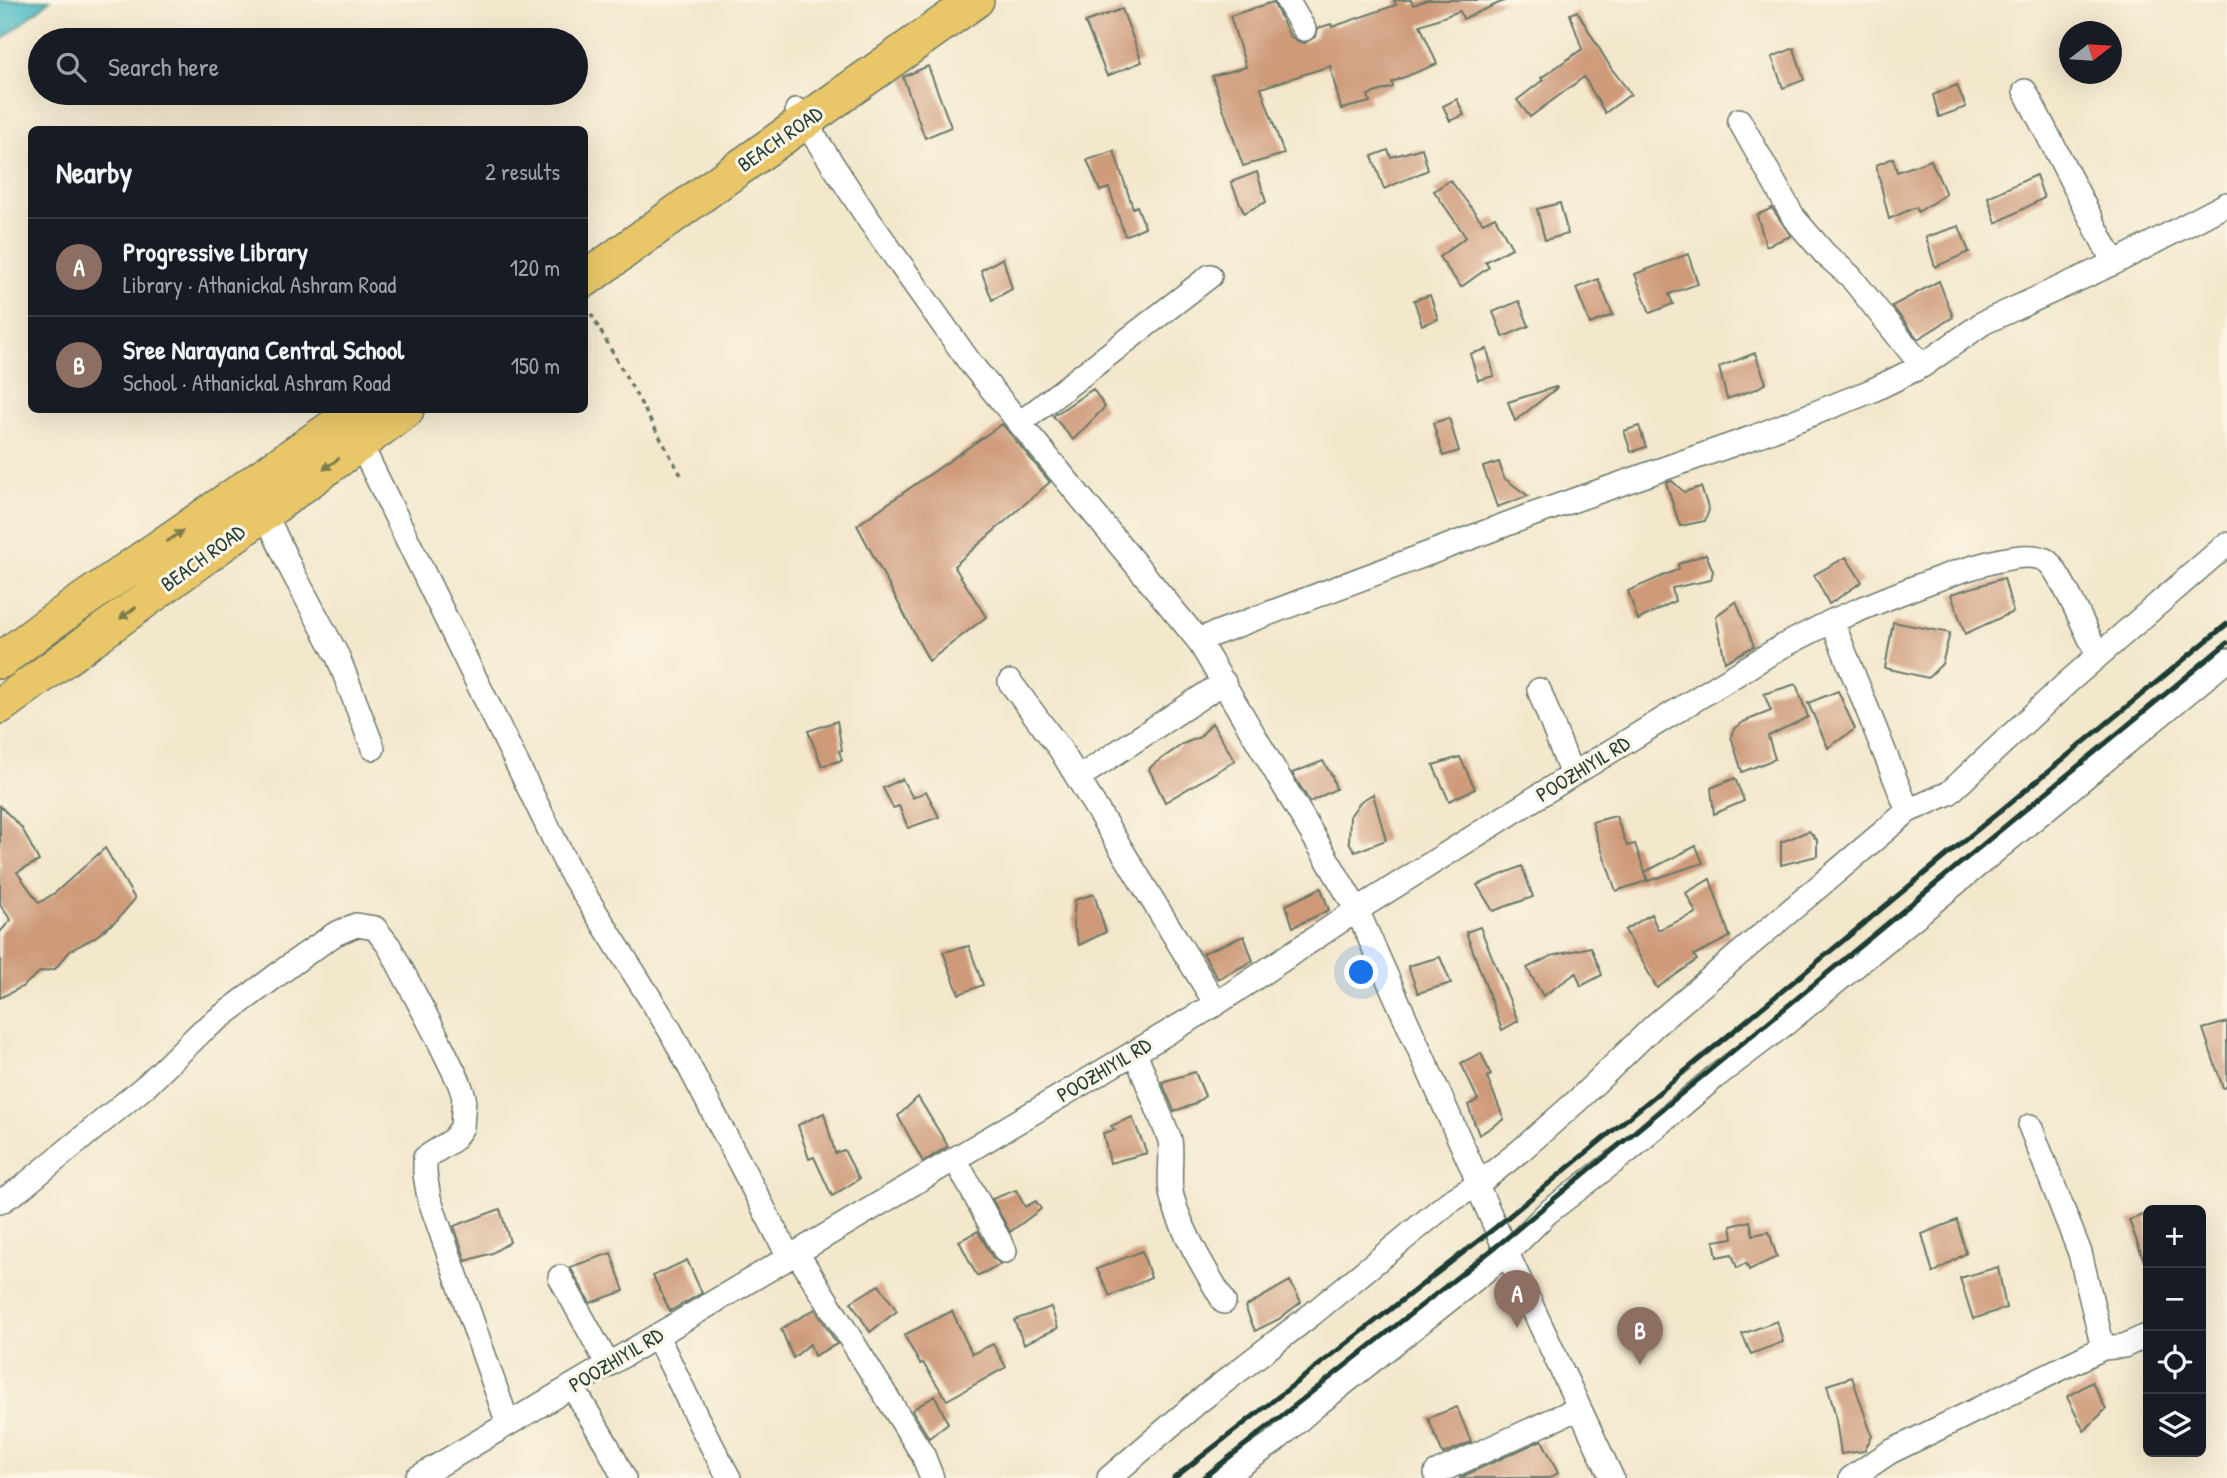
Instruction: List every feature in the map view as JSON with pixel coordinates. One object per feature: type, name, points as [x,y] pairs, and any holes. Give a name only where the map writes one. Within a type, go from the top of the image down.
[{"type":"main road","points":[[588,250],[799,115],[941,0]]},
{"type":"main road","name":"BEACH ROAD","points":[[588,277],[799,115],[976,0]]},
{"type":"main road","name":"BEACH ROAD","points":[[0,705],[265,513],[359,426],[397,413]]},
{"type":"main road","points":[[0,661],[46,626],[359,426]]},
{"type":"street","points":[[1287,0],[1304,29]]},
{"type":"street","points":[[2025,91],[2115,263]]},
{"type":"street","points":[[799,115],[971,364],[1198,640],[1224,682],[1357,910],[1474,1172],[1477,1185],[1507,1253],[1612,1478]]},
{"type":"street","points":[[1739,120],[1794,218],[1825,254],[1850,276],[1922,366]]},
{"type":"street","points":[[1198,640],[1523,518],[1754,437],[1871,391],[1922,366],[1983,323],[2115,263],[2227,204]]},
{"type":"street","points":[[1020,423],[1210,276]]},
{"type":"street","points":[[359,426],[569,870],[670,1030],[793,1255],[923,1455],[932,1478]]},
{"type":"street","points":[[265,513],[338,657],[373,748]]},
{"type":"street","points":[[1109,1478],[1198,1402],[1311,1315],[1449,1202],[1477,1185],[1520,1151],[1654,1027],[1908,811],[1950,793],[2098,656],[2227,544]]},
{"type":"street","name":"POOZHIYIL RD","points":[[417,1478],[1216,1004],[1357,910],[1572,775],[1781,647],[1832,621],[1944,575],[2009,559],[2037,556],[2049,562],[2059,578],[2098,656]]},
{"type":"street","points":[[1832,621],[1908,811]]},
{"type":"street","points":[[1222,1478],[1274,1442],[1507,1253],[1547,1213],[1785,1024],[2227,660]]},
{"type":"street","points":[[1010,682],[1060,749],[1216,1004]]},
{"type":"street","points":[[1078,778],[1224,682]]},
{"type":"street","points":[[1539,690],[1572,775]]},
{"type":"street","points":[[0,1202],[20,1189],[148,1084],[202,1031],[300,958],[335,934],[356,925],[375,928],[389,946],[459,1082],[464,1097],[462,1127],[453,1140],[425,1158],[425,1174],[434,1210],[508,1424]]},
{"type":"street","points":[[1135,1052],[1170,1140],[1172,1197],[1200,1262],[1224,1302]]},
{"type":"street","points":[[2030,1126],[2080,1253],[2103,1348]]},
{"type":"street","points":[[955,1159],[1005,1251]]},
{"type":"street","points":[[560,1277],[608,1365]]},
{"type":"street","points":[[657,1336],[729,1478]]},
{"type":"street","points":[[1851,1478],[1890,1452],[2103,1348],[2124,1346],[2143,1337]]},
{"type":"street","points":[[572,1386],[624,1478]]},
{"type":"street","points":[[1436,1473],[1579,1408]]},
{"type":"path","points":[[588,310],[681,475]]},
{"type":"water","points":[[0,0],[50,0],[0,41]]},
{"type":"building","points":[[1394,0],[1411,0],[1413,5],[1427,0],[1506,0],[1463,19],[1460,11],[1420,25],[1437,64],[1392,82],[1393,87],[1368,95],[1370,102],[1341,109],[1330,66],[1261,88],[1284,154],[1243,166],[1212,76],[1246,67],[1230,16],[1273,2],[1290,36],[1305,43],[1316,36],[1318,28],[1331,24],[1332,27],[1396,5]]},
{"type":"building","points":[[1122,9],[1142,62],[1107,76],[1085,22]]},
{"type":"building","points":[[1577,11],[1611,68],[1631,94],[1605,113],[1584,77],[1530,117],[1517,100],[1543,80],[1541,78],[1582,49],[1570,14]]},
{"type":"building","points":[[1794,48],[1804,80],[1783,88],[1772,57]]},
{"type":"building","points":[[928,66],[951,127],[925,138],[903,77]]},
{"type":"building","points":[[1957,85],[1966,107],[1939,117],[1933,95]]},
{"type":"building","points":[[1457,99],[1464,115],[1450,121],[1443,106]]},
{"type":"building","points":[[1422,148],[1428,170],[1384,189],[1372,156],[1388,150],[1391,157]]},
{"type":"building","points":[[1114,151],[1133,208],[1137,206],[1145,227],[1125,236],[1109,188],[1100,191],[1087,160]]},
{"type":"building","points":[[1893,158],[1897,172],[1931,160],[1946,194],[1918,212],[1916,207],[1889,219],[1876,165]]},
{"type":"building","points":[[1257,172],[1266,202],[1244,213],[1231,182]]},
{"type":"building","points":[[2036,175],[2044,198],[1996,223],[1988,197]]},
{"type":"building","points":[[1450,180],[1483,223],[1495,217],[1512,248],[1485,262],[1489,267],[1461,287],[1439,257],[1466,237],[1434,191]]},
{"type":"building","points":[[1560,203],[1568,234],[1545,240],[1537,209]]},
{"type":"building","points":[[1772,208],[1791,236],[1766,246],[1757,215]]},
{"type":"building","points":[[1959,226],[1969,252],[1935,267],[1926,237]]},
{"type":"building","points":[[1688,254],[1698,284],[1669,294],[1673,304],[1650,313],[1635,274]]},
{"type":"building","points":[[1003,258],[1012,289],[992,300],[981,270]]},
{"type":"building","points":[[1598,279],[1613,315],[1590,324],[1576,288]]},
{"type":"building","points":[[1939,281],[1953,317],[1918,339],[1892,306]]},
{"type":"building","points":[[1430,295],[1438,319],[1422,325],[1414,300]]},
{"type":"building","points":[[1519,301],[1529,326],[1503,337],[1493,312]]},
{"type":"building","points":[[1487,349],[1494,376],[1478,380],[1470,354]]},
{"type":"building","points":[[1755,353],[1766,383],[1727,399],[1719,367]]},
{"type":"building","points":[[1557,388],[1515,421],[1508,402]]},
{"type":"building","points":[[1093,389],[1105,407],[1073,440],[1053,416]]},
{"type":"building","points":[[1449,418],[1459,451],[1443,456],[1433,423]]},
{"type":"building","points":[[1002,424],[1050,482],[954,566],[986,617],[929,661],[857,525]]},
{"type":"building","points":[[1639,426],[1646,447],[1631,452],[1624,431]]},
{"type":"building","points":[[1499,462],[1504,478],[1528,496],[1497,507],[1483,467]]},
{"type":"building","points":[[1672,481],[1684,492],[1701,487],[1709,510],[1705,521],[1680,526],[1666,483]]},
{"type":"building","points":[[1706,554],[1713,571],[1711,580],[1672,588],[1675,601],[1638,620],[1628,591],[1679,569],[1678,564]]},
{"type":"building","points":[[1846,557],[1862,582],[1829,604],[1814,575]]},
{"type":"building","points":[[2004,578],[2013,612],[1965,634],[1951,594]]},
{"type":"building","points":[[1736,601],[1754,646],[1725,662],[1716,616]]},
{"type":"building","points":[[1893,622],[1950,633],[1942,664],[1928,678],[1885,668]]},
{"type":"building","points":[[1796,684],[1808,717],[1768,736],[1775,759],[1742,772],[1731,736],[1734,729],[1743,722],[1771,711],[1764,694]]},
{"type":"building","points":[[1838,691],[1855,729],[1828,748],[1808,703]]},
{"type":"building","points":[[837,721],[842,760],[822,766],[808,731]]},
{"type":"building","points":[[1212,723],[1235,761],[1165,802],[1149,769],[1183,744],[1200,737]]},
{"type":"building","points":[[1460,757],[1475,789],[1449,801],[1433,765]]},
{"type":"building","points":[[1323,761],[1336,789],[1310,802],[1292,773]]},
{"type":"building","points":[[1735,778],[1744,801],[1714,814],[1711,788]]},
{"type":"building","points":[[902,779],[913,798],[926,791],[939,817],[908,828],[899,806],[893,808],[883,788]]},
{"type":"building","points":[[1373,794],[1386,840],[1355,852],[1349,842],[1350,816],[1361,801]]},
{"type":"building","points":[[0,806],[22,828],[39,861],[17,872],[39,903],[56,892],[105,848],[135,899],[117,920],[94,938],[71,950],[55,969],[40,972],[22,987],[0,998],[0,932],[11,920],[0,905]]},
{"type":"building","points":[[1616,816],[1627,846],[1635,844],[1645,872],[1696,846],[1703,863],[1648,881],[1645,873],[1646,881],[1616,891],[1592,822]]},
{"type":"building","points":[[1809,831],[1817,840],[1817,856],[1781,865],[1781,842]]},
{"type":"building","points":[[1522,866],[1533,897],[1493,911],[1477,885]]},
{"type":"building","points":[[1710,879],[1730,937],[1694,955],[1697,960],[1657,988],[1625,930],[1651,914],[1658,930],[1696,913],[1686,893]]},
{"type":"building","points":[[1321,888],[1329,910],[1293,927],[1286,905]]},
{"type":"building","points":[[1094,894],[1106,932],[1079,945],[1073,924],[1075,900]]},
{"type":"building","points":[[1480,927],[1518,1021],[1502,1030],[1466,932]]},
{"type":"building","points":[[1244,936],[1253,961],[1218,979],[1203,953]]},
{"type":"building","points":[[969,946],[983,985],[959,994],[943,952]]},
{"type":"building","points":[[1591,947],[1602,975],[1581,986],[1576,973],[1543,996],[1527,968],[1551,956]]},
{"type":"building","points":[[1440,957],[1451,983],[1418,993],[1408,966]]},
{"type":"building","points":[[2227,1022],[2227,1087],[2223,1088],[2203,1029]]},
{"type":"building","points":[[1481,1053],[1491,1075],[1487,1077],[1504,1119],[1479,1135],[1468,1105],[1478,1100],[1461,1063]]},
{"type":"building","points":[[1195,1072],[1205,1096],[1193,1105],[1174,1111],[1162,1082]]},
{"type":"building","points":[[918,1097],[948,1146],[923,1162],[898,1116]]},
{"type":"building","points":[[824,1113],[835,1153],[844,1150],[859,1179],[832,1196],[814,1157],[809,1159],[798,1125]]},
{"type":"building","points":[[1132,1117],[1147,1153],[1110,1163],[1103,1133],[1115,1130],[1111,1126]]},
{"type":"building","points":[[1016,1190],[1025,1207],[1036,1201],[1041,1209],[1010,1232],[992,1199]]},
{"type":"building","points":[[500,1209],[510,1242],[492,1253],[466,1261],[454,1226]]},
{"type":"building","points":[[2143,1215],[2143,1258],[2129,1220]]},
{"type":"building","points":[[1957,1220],[1966,1253],[1933,1273],[1922,1234]]},
{"type":"building","points":[[1750,1221],[1753,1235],[1769,1232],[1777,1257],[1749,1270],[1746,1263],[1737,1268],[1732,1254],[1717,1257],[1714,1241],[1733,1238],[1731,1226]]},
{"type":"building","points":[[978,1231],[993,1258],[1001,1264],[977,1276],[959,1241]]},
{"type":"building","points":[[1142,1251],[1151,1278],[1110,1296],[1097,1269]]},
{"type":"building","points":[[611,1253],[624,1291],[590,1303],[570,1267]]},
{"type":"building","points":[[687,1260],[702,1293],[670,1311],[653,1276]]},
{"type":"building","points":[[1998,1267],[2006,1308],[1973,1319],[1960,1278]]},
{"type":"building","points":[[1290,1281],[1301,1302],[1279,1319],[1255,1331],[1245,1307]]},
{"type":"building","points":[[879,1285],[897,1311],[870,1332],[851,1302]]},
{"type":"building","points":[[1051,1307],[1058,1328],[1024,1344],[1014,1320]]},
{"type":"building","points":[[815,1309],[837,1344],[814,1356],[810,1344],[793,1358],[781,1329]]},
{"type":"building","points":[[952,1311],[972,1354],[993,1344],[1006,1367],[947,1400],[923,1363],[920,1364],[904,1335]]},
{"type":"building","points":[[1777,1321],[1783,1342],[1751,1354],[1742,1334]]},
{"type":"building","points":[[1852,1377],[1872,1436],[1864,1451],[1841,1454],[1835,1413],[1827,1385]]},
{"type":"building","points":[[2092,1382],[2106,1409],[2084,1431],[2067,1397]]},
{"type":"building","points":[[935,1396],[948,1423],[929,1438],[912,1410]]},
{"type":"building","points":[[1457,1407],[1471,1442],[1443,1454],[1428,1418]]},
{"type":"building","points":[[1542,1440],[1558,1473],[1549,1478],[1459,1478]]},
{"type":"railway","points":[[1174,1478],[1496,1227],[2227,624]]},
{"type":"railway","points":[[1203,1478],[1503,1241],[2227,643]]},
{"type":"place","name":"Progressive Library","points":[[1517,1328]]},
{"type":"place","name":"Sree Narayana Central School","points":[[1640,1365]]}]
